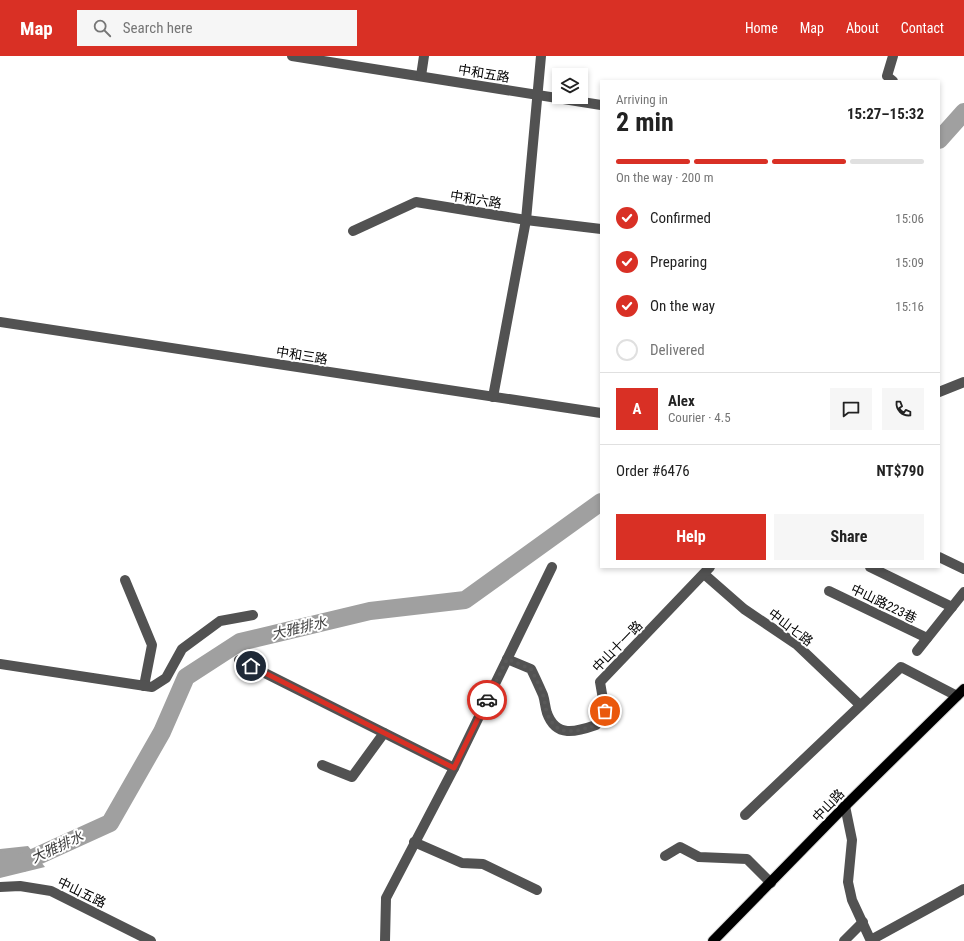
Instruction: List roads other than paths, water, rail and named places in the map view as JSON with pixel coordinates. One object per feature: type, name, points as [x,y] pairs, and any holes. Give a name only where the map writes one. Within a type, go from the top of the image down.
[{"type":"main road","name":"中山路","points":[[713,941],[771,883],[844,806],[961,692]]},
{"type":"street","name":"中和五路","points":[[292,56],[600,105]]},
{"type":"street","points":[[421,76],[424,56]]},
{"type":"street","points":[[493,397],[526,220],[541,56]]},
{"type":"street","points":[[892,80],[887,76],[893,56]]},
{"type":"street","name":"中和六路","points":[[352,231],[416,202],[526,220],[600,229]]},
{"type":"street","name":"中和三路","points":[[0,322],[600,413]]},
{"type":"street","points":[[940,392],[964,382]]},
{"type":"street","points":[[940,557],[964,569]]},
{"type":"street","points":[[385,941],[386,898],[454,768],[552,567]]},
{"type":"street","name":"中山路223巷","points":[[872,568],[952,607]]},
{"type":"street","name":"中山十一路","points":[[507,659],[531,669],[543,695],[547,714],[555,727],[564,731],[581,730],[596,725],[605,711],[600,682],[707,570]]},
{"type":"street","name":"中山七路","points":[[707,570],[744,609],[796,644],[860,705]]},
{"type":"street","points":[[125,580],[152,645],[144,686]]},
{"type":"street","name":"中山路223巷","points":[[829,591],[927,638]]},
{"type":"street","name":"中山路223巷","points":[[917,651],[964,592]]},
{"type":"street","points":[[0,664],[152,687],[166,678],[182,649],[220,620],[253,615]]},
{"type":"street","points":[[239,660],[454,768]]},
{"type":"street","points":[[745,815],[901,667],[961,692]]},
{"type":"street","points":[[322,765],[352,777],[384,733]]},
{"type":"street","points":[[844,806],[852,840],[848,882],[852,900],[871,940],[964,889]]},
{"type":"street","points":[[414,842],[462,863],[483,864],[537,890]]},
{"type":"street","points":[[665,856],[680,847],[699,857],[747,859],[771,883]]},
{"type":"street","name":"中山五路","points":[[0,887],[20,886],[51,891],[148,940]]},
{"type":"street","points":[[844,941],[863,922]]},
{"type":"waterway","name":"大雅排水","points":[[940,139],[964,112]]},
{"type":"waterway","name":"大雅排水","points":[[0,860],[22,863],[110,823],[162,732],[186,677],[240,642],[370,611],[465,600],[600,503]]}]
